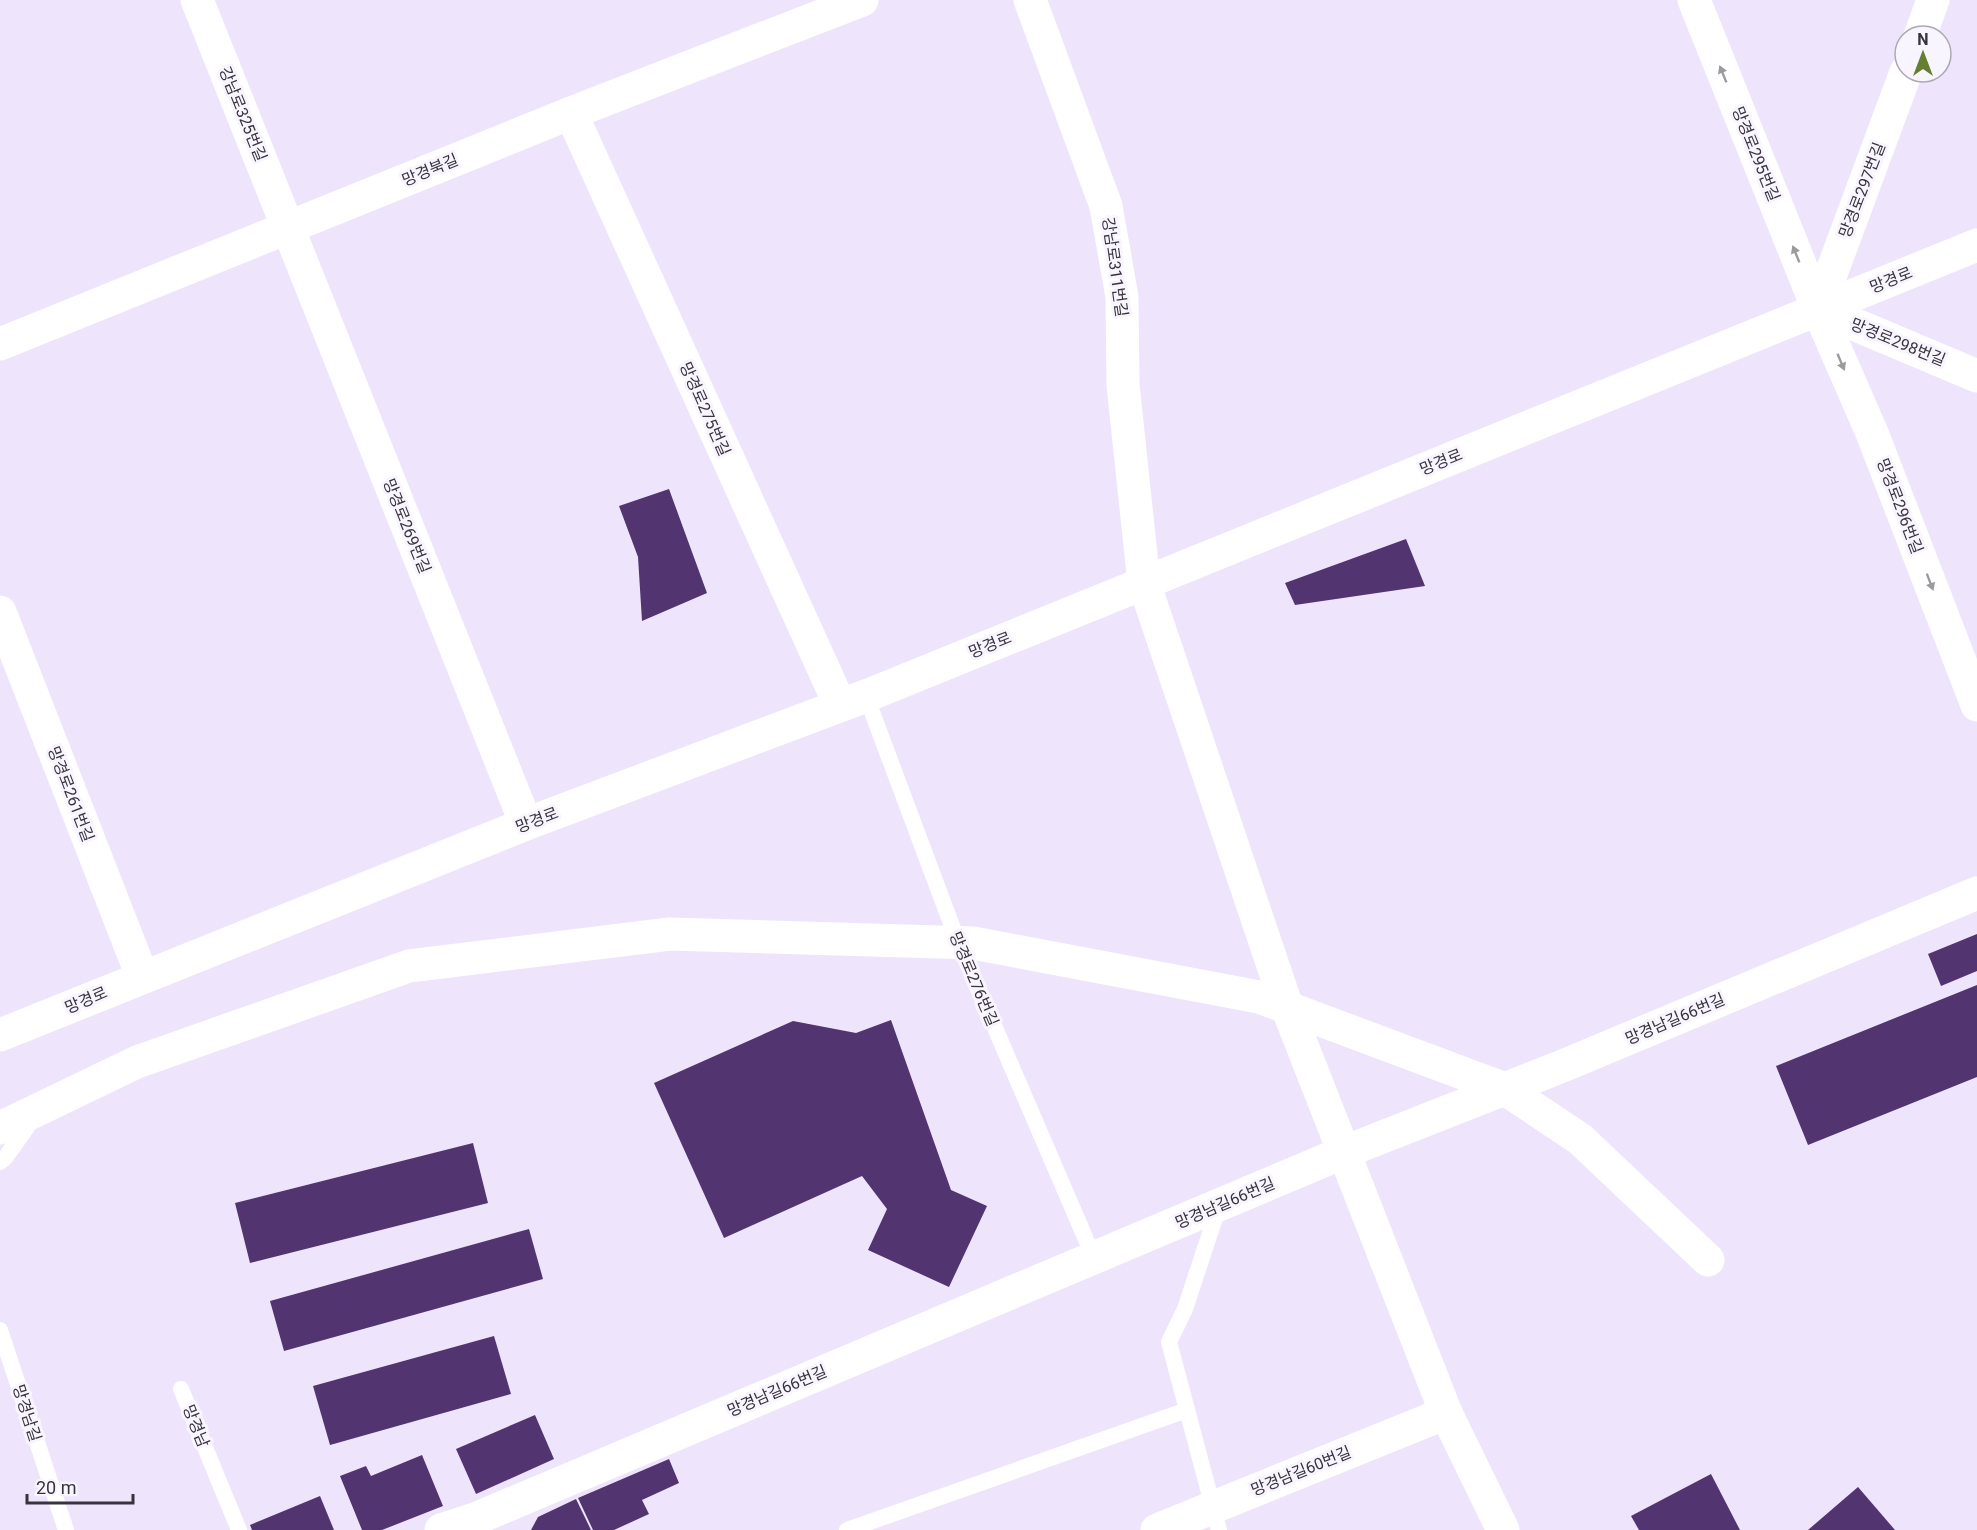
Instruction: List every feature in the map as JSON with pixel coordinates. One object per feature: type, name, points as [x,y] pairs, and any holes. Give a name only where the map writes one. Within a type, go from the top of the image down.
[{"type":"street","name":"강남로325번길","points":[[197,0],[289,228]]},
{"type":"street","name":"강남로311번길","points":[[1030,0],[1106,206],[1122,297],[1123,385],[1144,583],[1287,1007],[1342,1153],[1446,1413],[1503,1530]]},
{"type":"street","name":"망경로295번길","points":[[1694,0],[1818,309]]},
{"type":"street","points":[[1924,24],[1933,0]]},
{"type":"street","name":"망경북길","points":[[0,344],[571,113],[854,2]]},
{"type":"street","name":"망경로297번길","points":[[1818,309],[1902,84]]},
{"type":"street","name":"망경로275번길","points":[[571,113],[853,700]]},
{"type":"street","name":"망경로269번길","points":[[289,228],[526,824]]},
{"type":"street","name":"망경로","points":[[0,1035],[142,976],[526,824],[853,700],[1977,245]]},
{"type":"street","name":"망경로298번길","points":[[1818,309],[1977,376]]},
{"type":"street","name":"망경로296번길","points":[[1818,309],[1872,434],[1977,705]]},
{"type":"street","name":"망경로261번길","points":[[0,612],[142,976]]},
{"type":"street","name":"망경남길66번길","points":[[478,1524],[1342,1153],[1505,1089],[1977,893]]},
{"type":"street","points":[[0,1128],[136,1062],[409,966],[669,934],[973,943],[1258,996],[1505,1089],[1580,1139],[1708,1260]]},
{"type":"street","name":"망경남길60번길","points":[[1156,1530],[1216,1518],[1446,1413]]},
{"type":"street","points":[[441,1530],[478,1524]]},
{"type":"lane","name":"망경로276번길","points":[[853,700],[1094,1258]]},
{"type":"lane","points":[[0,1162],[38,1110]]},
{"type":"lane","points":[[1216,1518],[1169,1342],[1185,1309],[1219,1205]]},
{"type":"lane","name":"망경남길","points":[[0,1330],[66,1530]]},
{"type":"lane","name":"망경남","points":[[181,1389],[239,1530]]},
{"type":"lane","points":[[847,1530],[1187,1410]]},
{"type":"building","points":[[669,489],[707,593],[642,621],[638,557],[619,506]]},
{"type":"building","points":[[1406,539],[1425,586],[1295,605],[1285,583]]},
{"type":"building","points":[[1977,934],[1977,971],[1941,986],[1928,954]]},
{"type":"building","points":[[1977,985],[1977,1077],[1808,1145],[1776,1066]]},
{"type":"building","points":[[891,1020],[951,1190],[987,1206],[949,1287],[868,1250],[887,1209],[862,1176],[724,1238],[654,1083],[793,1021],[856,1033]]},
{"type":"building","points":[[473,1143],[488,1203],[250,1263],[235,1203]]},
{"type":"building","points":[[529,1229],[543,1279],[284,1351],[270,1301]]},
{"type":"building","points":[[494,1336],[511,1394],[330,1445],[313,1386]]},
{"type":"building","points":[[535,1415],[554,1459],[476,1494],[456,1449]]},
{"type":"building","points":[[422,1455],[443,1506],[382,1530],[362,1530],[340,1476],[366,1466],[371,1476]]},
{"type":"building","points":[[669,1459],[679,1483],[642,1500],[649,1514],[614,1530],[593,1530],[578,1498]]},
{"type":"building","points":[[1711,1474],[1740,1530],[1639,1530],[1631,1516]]},
{"type":"building","points":[[1858,1487],[1895,1530],[1808,1530]]},
{"type":"building","points":[[320,1496],[334,1530],[252,1530],[250,1525]]},
{"type":"building","points":[[576,1499],[591,1530],[531,1530],[538,1517]]}]
